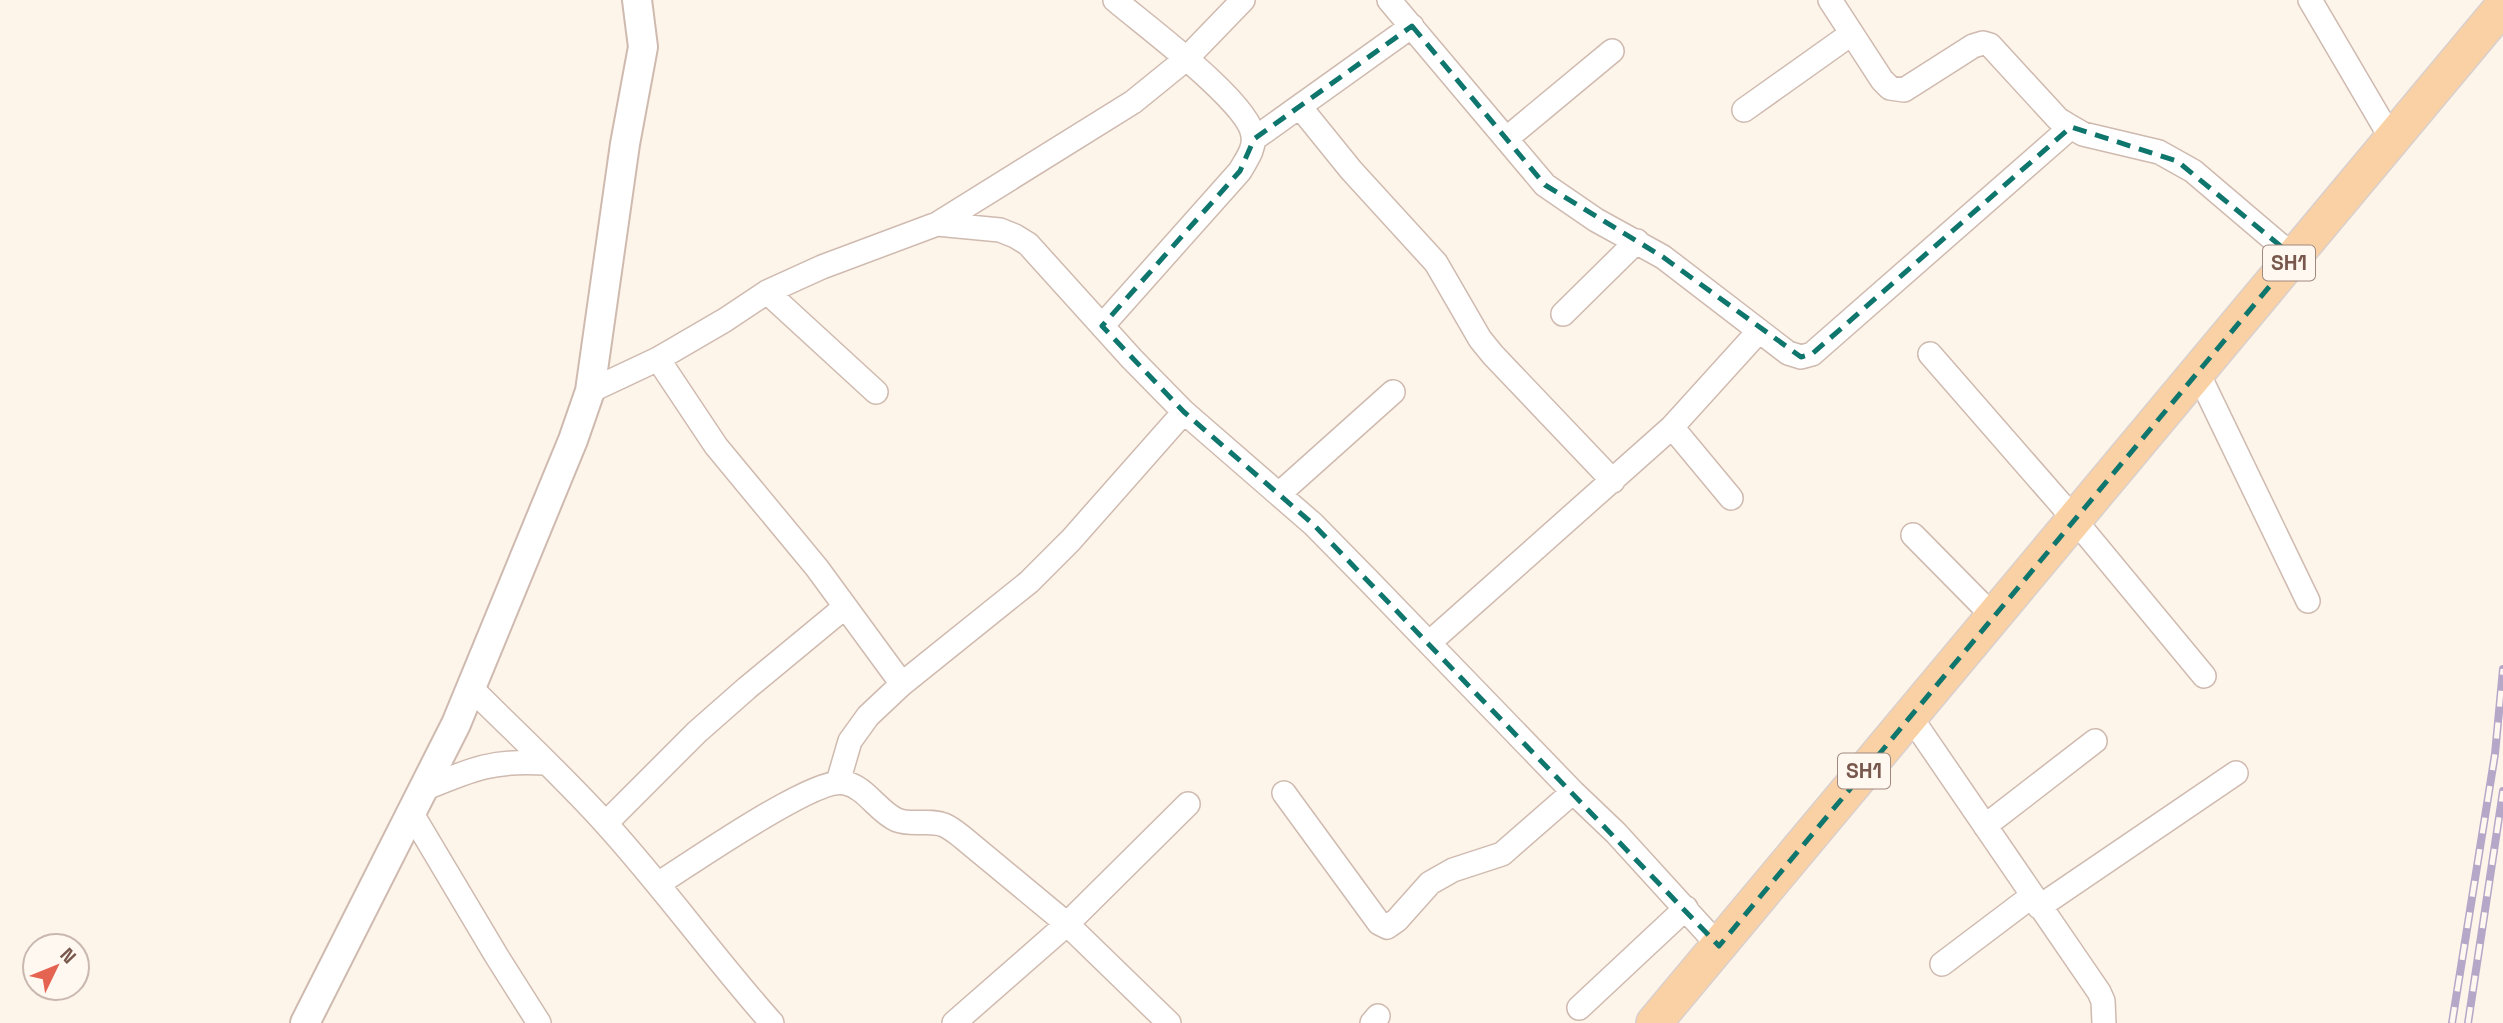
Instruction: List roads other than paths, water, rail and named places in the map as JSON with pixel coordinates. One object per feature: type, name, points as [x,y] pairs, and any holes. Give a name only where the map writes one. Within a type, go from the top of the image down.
[{"type":"main road","name":"SH1","points":[[1654,1023],[2503,6]]},
{"type":"street","points":[[304,1023],[456,724],[564,462],[590,391],[625,144],[643,47],[636,0]]},
{"type":"street","points":[[1102,326],[1240,171],[1254,139],[1251,127],[1241,110],[1186,59],[1115,0]]},
{"type":"street","points":[[590,391],[658,359],[767,292],[822,267],[937,224],[1123,108],[1186,59],[1243,0]]},
{"type":"street","points":[[1389,0],[1531,171],[1552,191],[1595,220],[1664,257],[1788,353],[1801,357],[1812,354],[2071,127]]},
{"type":"street","points":[[1830,0],[1882,80],[1890,88],[1904,90],[1973,47],[1983,43],[1990,45],[2058,119],[2083,134],[2159,152],[2177,161],[2193,171],[2294,257]]},
{"type":"street","points":[[2310,0],[2391,138]]},
{"type":"street","points":[[1254,139],[1412,26]]},
{"type":"street","points":[[1744,110],[1851,34]]},
{"type":"street","points":[[1506,139],[1612,51]]},
{"type":"street","points":[[1300,107],[1351,170],[1436,263],[1480,339],[1493,355],[1613,481]]},
{"type":"street","points":[[937,224],[976,227],[1016,236],[1028,244],[1184,412],[1313,524],[1616,833],[1719,946]]},
{"type":"street","points":[[1563,314],[1637,241]]},
{"type":"street","points":[[767,292],[876,392]]},
{"type":"street","points":[[1429,643],[1672,427],[1759,331]]},
{"type":"street","points":[[1930,354],[2074,519],[2204,676]]},
{"type":"street","points":[[658,359],[716,446],[817,568],[902,684]]},
{"type":"street","points":[[2197,371],[2308,601]]},
{"type":"street","points":[[1279,494],[1393,392]]},
{"type":"street","points":[[838,782],[845,753],[856,730],[902,684],[1029,582],[1079,531],[1184,412]]},
{"type":"street","points":[[1672,427],[1731,498]]},
{"type":"street","points":[[1913,534],[1993,617]]},
{"type":"street","points":[[606,823],[697,732],[845,607]]},
{"type":"street","points":[[471,688],[606,823],[734,981],[772,1023]]},
{"type":"street","points":[[1910,716],[2099,992],[2103,1001],[2104,1023]]},
{"type":"street","points":[[1985,826],[2095,741]]},
{"type":"street","points":[[418,801],[489,764],[545,762]]},
{"type":"street","points":[[1942,964],[2236,774]]},
{"type":"street","points":[[658,884],[789,802],[825,785],[849,783],[894,819],[944,825],[962,837],[1068,924],[1169,1023]]},
{"type":"street","points":[[1284,793],[1379,923],[1387,927],[1397,920],[1430,883],[1453,870],[1502,854],[1573,792]]},
{"type":"street","points":[[418,801],[496,955],[539,1023]]},
{"type":"street","points":[[954,1023],[1068,924],[1188,804]]},
{"type":"street","points":[[1579,1008],[1686,908]]},
{"type":"railway","points":[[2452,1023],[2495,754],[2503,669]]},
{"type":"railway","points":[[2468,1023],[2503,791]]}]
